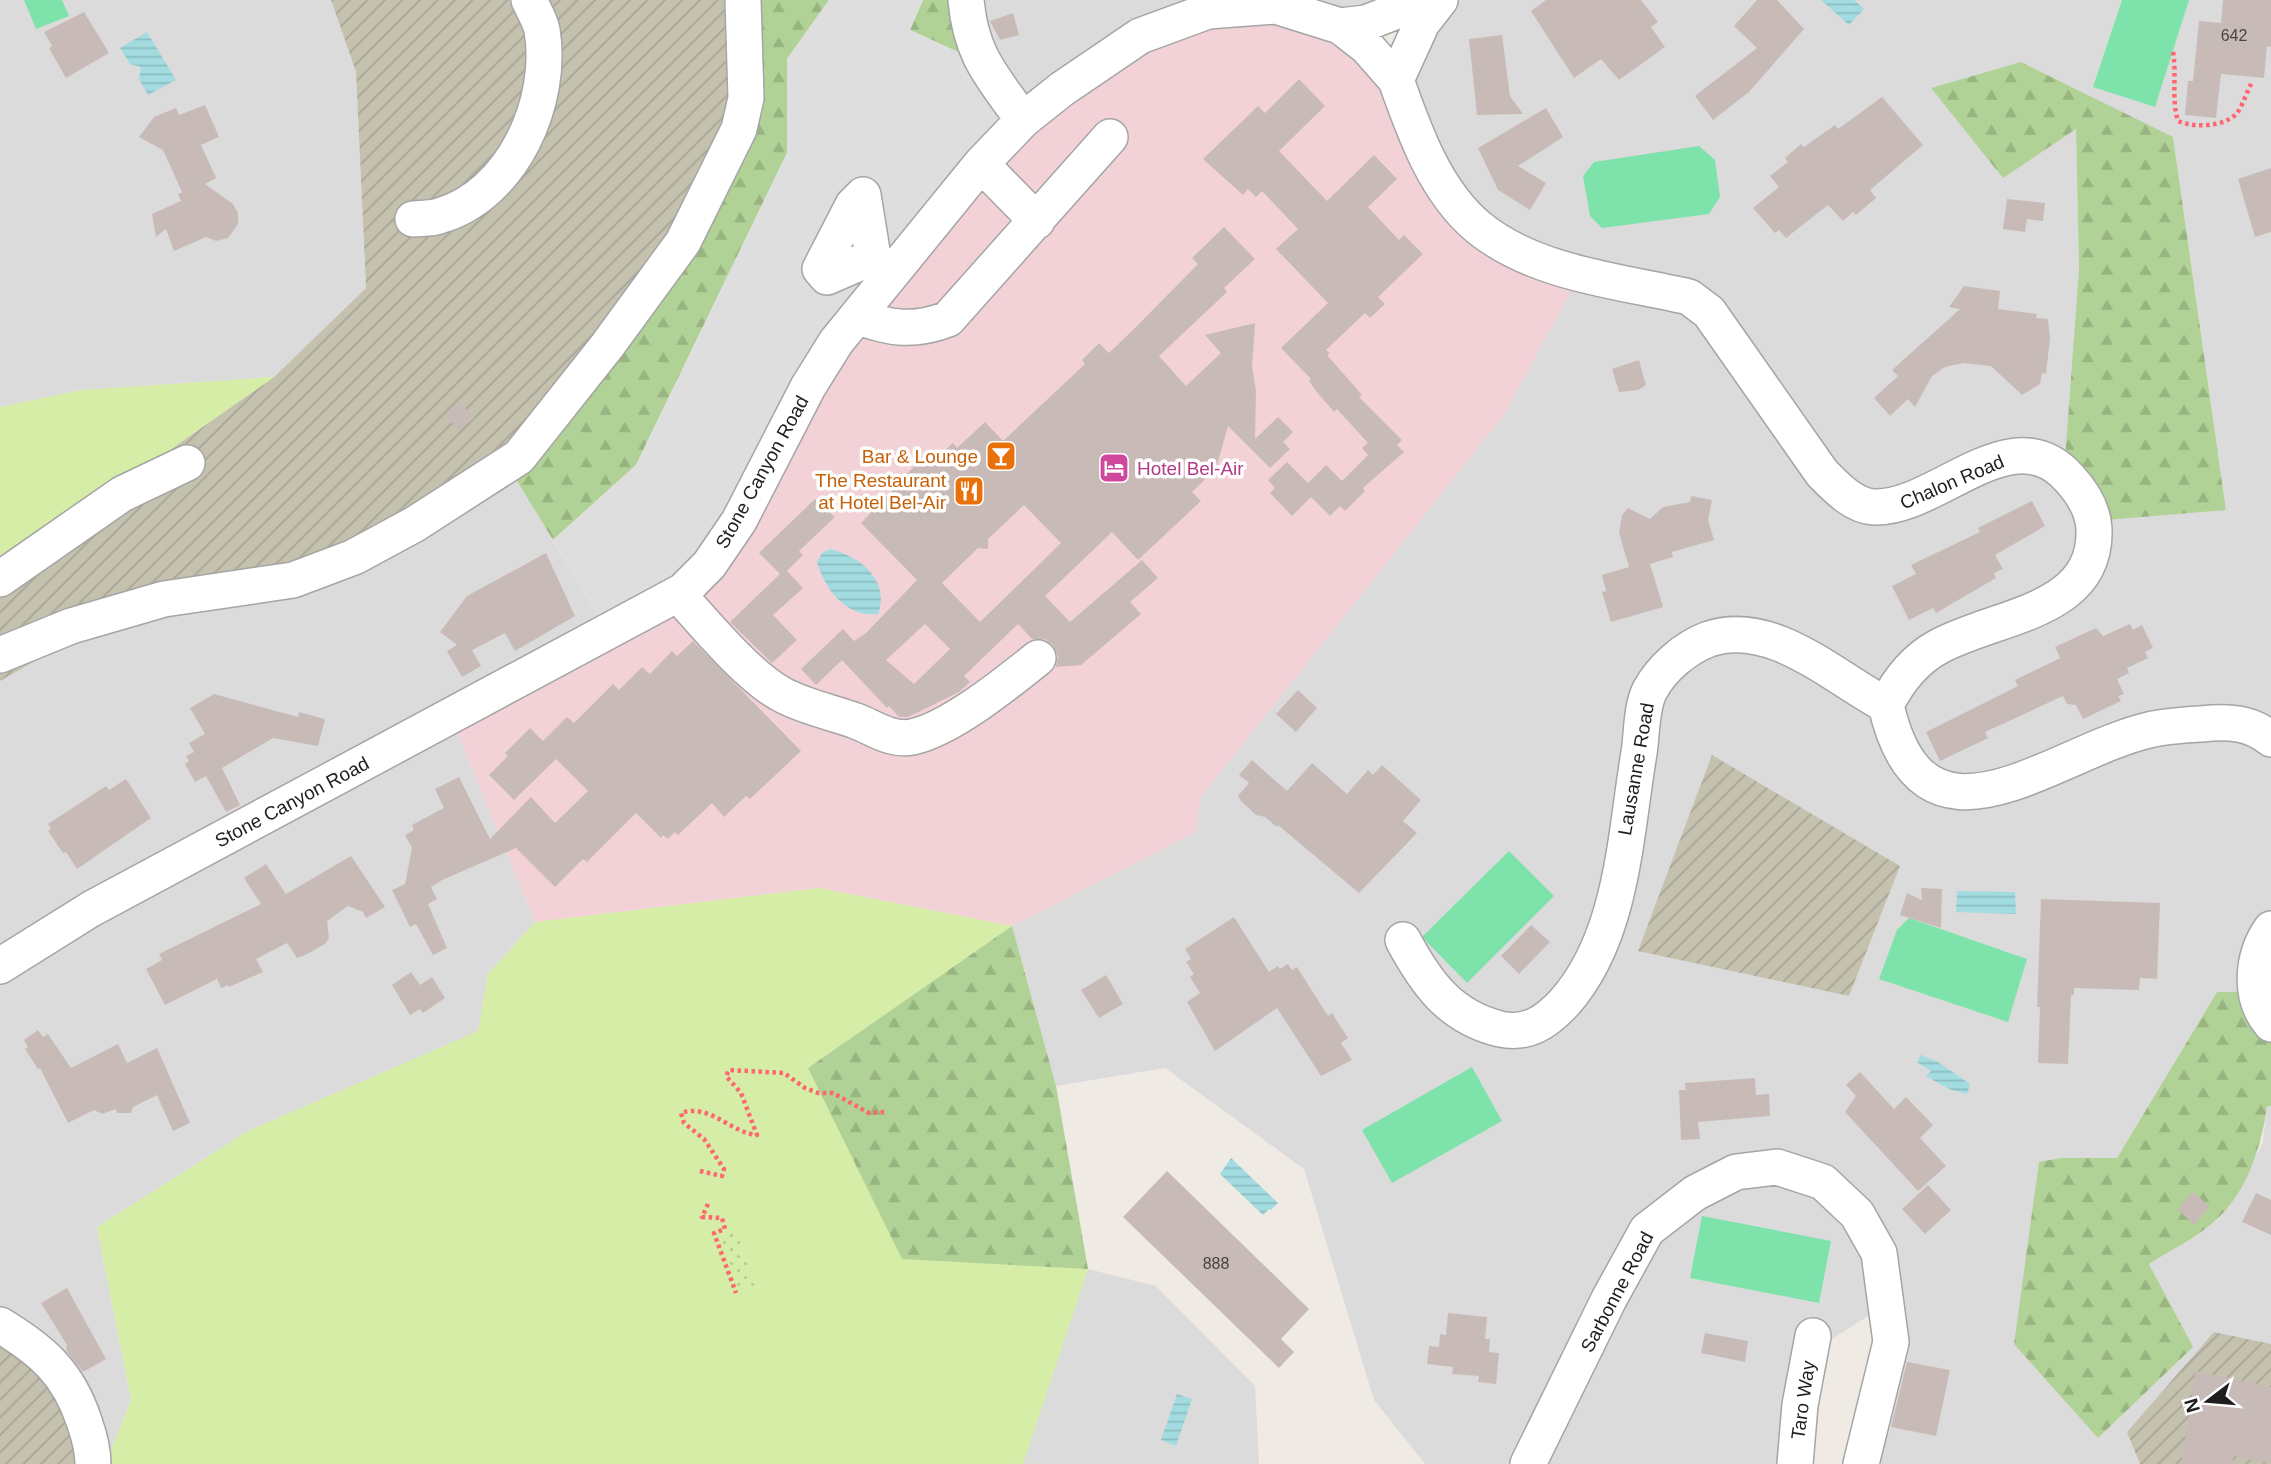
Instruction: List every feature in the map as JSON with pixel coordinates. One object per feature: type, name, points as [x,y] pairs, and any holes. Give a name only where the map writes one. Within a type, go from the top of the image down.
[{"type":"street","points":[[413,219],[439,216],[466,204],[492,185],[513,158],[533,122],[544,59],[541,27],[529,0]]},
{"type":"street","points":[[0,655],[71,626],[164,599],[293,580],[354,557],[491,478],[519,457],[607,346],[683,242],[739,129],[746,98],[743,0]]},
{"type":"street","points":[[966,0],[969,32],[982,63],[1023,120]]},
{"type":"street","name":"Stone Canyon Road","points":[[0,966],[91,909],[678,594],[709,565],[739,521],[808,387],[836,342],[857,316],[883,265],[1023,120],[1062,89],[1140,36],[1208,11],[1276,6],[1340,26],[1366,23],[1425,0]]},
{"type":"street","points":[[1396,80],[1413,40],[1440,0]]},
{"type":"street","name":"Chalon Road","points":[[1340,26],[1367,47],[1396,80],[1433,169],[1453,200],[1478,227],[1538,261],[1689,297],[1709,312],[1822,474],[1845,496],[1870,507],[1893,506],[1914,500],[1999,458],[2023,455],[2045,461],[2064,473],[2083,493],[2093,521],[2094,550],[2085,574],[2052,601],[1938,647],[1898,682],[1886,705]]},
{"type":"street","points":[[857,316],[895,329],[920,328],[948,319],[1110,137]]},
{"type":"street","points":[[981,164],[1037,221]]},
{"type":"street","points":[[0,579],[122,494],[187,463]]},
{"type":"street","points":[[678,594],[736,656],[779,694],[857,721],[882,734],[911,737],[929,729],[972,707],[1038,658]]},
{"type":"street","name":"Lausanne Road","points":[[1403,940],[1422,976],[1444,1003],[1479,1024],[1506,1030],[1528,1030],[1549,1019],[1574,991],[1596,952],[1612,913],[1649,692],[1683,653],[1720,637],[1757,635],[1782,643],[1886,705]]},
{"type":"street","points":[[1886,705],[1894,738],[1912,769],[1936,786],[1964,794],[1998,788],[2148,730],[2223,722],[2266,724]]},
{"type":"street","points":[[2271,929],[2262,941],[2255,963],[2256,992],[2271,1024]]},
{"type":"street","name":"Sarbonne Road","points":[[1528,1464],[1609,1299],[1647,1230],[1695,1193],[1736,1172],[1777,1167],[1823,1182],[1857,1214],[1879,1253],[1891,1342],[1861,1464]]},
{"type":"street","points":[[0,1325],[30,1343],[60,1372],[74,1391],[90,1439],[93,1464]]},
{"type":"street","name":"Taro Way","points":[[1795,1464],[1800,1405],[1812,1336]]},
{"type":"path","points":[[2173,52],[2177,76],[2174,107],[2178,121],[2223,123],[2236,113],[2252,82]]},
{"type":"path","points":[[700,1171],[722,1175],[724,1169],[704,1139],[684,1124],[681,1113],[702,1112],[757,1135],[741,1093],[726,1076],[730,1070],[784,1073],[805,1088],[818,1093],[833,1093],[869,1113],[886,1112]]},
{"type":"path","points":[[708,1204],[702,1217],[722,1218],[725,1229],[714,1233],[736,1293]]},
{"type":"shaded area","points":[[0,0],[331,0],[356,72],[366,288],[274,377],[82,390],[0,407]]},
{"type":"shaded area","points":[[331,0],[758,0],[755,95],[683,250],[517,481],[339,578],[103,623],[0,681],[0,569],[274,377],[366,288],[356,72]]},
{"type":"shaded area","points":[[829,0],[923,0],[910,30],[982,63],[1023,120],[836,342],[739,521],[608,632],[553,540],[636,465],[787,153],[787,59]]},
{"type":"shaded area","points":[[966,0],[1425,0],[1023,120]]},
{"type":"shaded area","points":[[1440,0],[2271,0],[2271,1024],[2217,992],[2117,1158],[2061,1158],[2098,1438],[2192,1347],[2149,1264],[2218,1219],[2238,1192],[2263,1142],[2267,1106],[2271,1106],[2271,1464],[1861,1464],[1887,1304],[1810,1353],[1795,1464],[1425,1464],[1374,1400],[1304,1169],[1165,1068],[1056,1086],[1012,926],[1196,832],[1200,798],[1478,227],[1396,80]],"holes":[[[2076,128],[2173,137],[2226,509],[2079,270]]]},
{"type":"shaded area","name":"Hotel Bel-Air","points":[[1208,11],[1340,26],[1453,200],[1581,272],[1504,415],[1200,798],[1196,832],[1012,926],[819,888],[535,922],[451,717],[683,591],[808,387],[981,164]]},
{"type":"shaded area","points":[[517,481],[608,632],[451,717],[535,922],[488,974],[479,1031],[248,1131],[97,1227],[131,1400],[106,1464],[0,1464],[0,681],[103,623],[339,578]]},
{"type":"shaded area","points":[[1712,755],[1900,866],[1849,996],[1638,951]]},
{"type":"shaded area","points":[[1088,1269],[1156,1286],[1255,1386],[1259,1464],[1023,1464]]},
{"type":"shaded area","points":[[2214,1332],[2271,1344],[2271,1464],[2140,1464],[2127,1432]]},
{"type":"shaded area","points":[[0,1347],[50,1380],[75,1438],[76,1464],[0,1464]]},
{"type":"green space","points":[[24,0],[62,0],[69,16],[36,29]]},
{"type":"green space","points":[[758,0],[829,0],[787,59],[787,153],[636,465],[553,540],[517,481],[683,250],[755,95]]},
{"type":"green space","points":[[923,0],[966,0],[982,63],[910,30]]},
{"type":"green space","points":[[2122,0],[2189,0],[2155,107],[2093,87]]},
{"type":"green space","points":[[2021,62],[2173,137],[2226,510],[2093,521],[2064,473],[2079,270],[2076,129],[2003,178],[1931,88]]},
{"type":"green space","points":[[1699,146],[1715,160],[1720,197],[1709,214],[1602,228],[1590,216],[1583,176],[1594,162]]},
{"type":"green space","points":[[274,377],[0,569],[0,407],[82,390]]},
{"type":"green space","points":[[1509,851],[1554,896],[1467,983],[1422,937]]},
{"type":"green space","points":[[819,888],[1012,926],[808,1068],[902,1258],[1088,1269],[1023,1464],[106,1464],[131,1400],[97,1227],[248,1131],[478,1031],[488,974],[535,922]]},
{"type":"green space","points":[[1909,918],[2027,959],[2008,1022],[1879,979],[1897,930]]},
{"type":"green space","points":[[1012,926],[1056,1086],[1088,1269],[902,1259],[808,1068]]},
{"type":"green space","points":[[2217,992],[2256,992],[2271,1041],[2271,1106],[2267,1106],[2257,1152],[2245,1182],[2228,1208],[2201,1232],[2149,1264],[2193,1347],[2098,1438],[2014,1344],[2039,1162],[2061,1158],[2117,1158]]},
{"type":"green space","points":[[1472,1067],[1502,1121],[1392,1183],[1362,1130]]},
{"type":"green space","points":[[1702,1216],[1831,1241],[1819,1303],[1690,1278]]},
{"type":"green space","points":[[737,1230],[756,1285],[738,1290],[719,1237]]},
{"type":"water","points":[[1821,0],[1854,0],[1864,9],[1849,25]]},
{"type":"water","points":[[147,32],[176,80],[148,95],[139,79],[141,67],[130,64],[120,48]]},
{"type":"water","points":[[830,549],[852,557],[870,571],[880,590],[878,614],[856,611],[838,600],[831,591],[817,562],[822,553]]},
{"type":"water","points":[[1957,891],[2015,892],[2016,914],[1956,912]]},
{"type":"water","points":[[1921,1055],[1938,1062],[1970,1084],[1967,1094],[1949,1089],[1926,1076],[1931,1071],[1917,1062]]},
{"type":"water","points":[[1231,1158],[1278,1203],[1271,1210],[1263,1215],[1220,1174]]},
{"type":"water","points":[[1177,1394],[1192,1399],[1176,1446],[1161,1440]]},
{"type":"building","points":[[1546,0],[1641,0],[1658,22],[1651,27],[1665,47],[1619,80],[1601,59],[1574,78],[1531,11]]},
{"type":"building","points":[[1757,0],[1777,0],[1804,29],[1749,92],[1713,120],[1695,96],[1757,48],[1734,26]]},
{"type":"building","points":[[2223,0],[2271,0],[2271,47],[2267,46],[2264,78],[2221,74],[2216,118],[2185,115],[2188,81],[2193,81],[2199,21],[2221,23]]},
{"type":"building","points":[[84,12],[109,53],[66,78],[49,48],[52,46],[44,32]]},
{"type":"building","points":[[1013,13],[1019,35],[1000,40],[990,21]]},
{"type":"building","points":[[1502,35],[1510,96],[1523,114],[1477,115],[1469,39]]},
{"type":"building","points":[[1299,79],[1325,106],[1279,151],[1327,201],[1374,155],[1397,179],[1368,207],[1399,240],[1404,235],[1423,254],[1378,297],[1385,304],[1370,318],[1365,313],[1326,350],[1330,353],[1327,355],[1362,395],[1359,397],[1402,440],[1397,445],[1404,452],[1363,488],[1365,491],[1345,511],[1340,506],[1330,516],[1311,497],[1292,516],[1270,493],[1275,488],[1268,480],[1287,462],[1308,483],[1326,465],[1342,481],[1368,455],[1362,448],[1368,443],[1337,409],[1334,412],[1309,381],[1311,379],[1281,348],[1328,303],[1276,249],[1298,229],[1262,191],[1256,197],[1248,189],[1243,195],[1203,159],[1258,106],[1265,113]]},
{"type":"building","points":[[1882,97],[1923,145],[1870,190],[1876,198],[1856,215],[1853,212],[1843,221],[1828,205],[1786,238],[1779,230],[1775,233],[1753,208],[1779,187],[1770,176],[1788,162],[1785,158],[1801,144],[1804,147],[1835,125],[1838,129]]},
{"type":"building","points":[[205,105],[219,137],[201,145],[216,178],[205,184],[233,204],[238,213],[238,224],[228,238],[216,241],[206,237],[174,251],[166,229],[156,237],[152,214],[181,201],[178,194],[182,192],[163,150],[139,137],[154,117],[176,108],[179,115]]},
{"type":"building","points":[[1546,108],[1563,137],[1518,166],[1546,183],[1530,210],[1498,190],[1478,148]]},
{"type":"building","points":[[2271,168],[2271,232],[2255,237],[2238,179]]},
{"type":"building","points":[[2007,199],[2045,203],[2043,221],[2027,219],[2025,232],[2003,229]]},
{"type":"building","points":[[1224,227],[1255,259],[1224,288],[1227,292],[1159,356],[1186,386],[1221,353],[1205,335],[1255,323],[1252,367],[1256,390],[1255,439],[1278,417],[1293,432],[1283,442],[1290,449],[1270,468],[1228,426],[1216,469],[1192,492],[1201,501],[1138,560],[1112,532],[1045,596],[1070,622],[1142,560],[1158,578],[1130,602],[1141,614],[1081,665],[1056,667],[1058,656],[1053,645],[1045,639],[1032,639],[1018,624],[964,676],[970,682],[959,692],[908,717],[899,717],[889,706],[887,708],[842,660],[816,685],[801,669],[843,629],[854,641],[865,634],[917,580],[861,523],[892,491],[890,489],[929,453],[935,459],[953,443],[957,448],[985,422],[1003,441],[1085,364],[1082,360],[1099,343],[1109,353],[1136,327],[1198,264],[1192,258]],"holes":[[[1024,505],[1061,543],[980,622],[942,583],[978,548],[988,549],[988,539]],[[925,624],[950,649],[914,684],[886,660]]]},
{"type":"building","points":[[1964,286],[2000,291],[1998,309],[2037,314],[2036,318],[2048,319],[2050,338],[2046,374],[2042,373],[2040,384],[2022,395],[1991,366],[1963,363],[1945,367],[1932,376],[1915,407],[1908,399],[1890,416],[1874,398],[1898,376],[1892,370],[1960,309],[1949,307]]},
{"type":"building","points":[[1639,360],[1646,385],[1638,390],[1619,392],[1612,369]]},
{"type":"building","points":[[460,402],[474,418],[458,431],[445,415]]},
{"type":"building","points":[[1691,496],[1712,500],[1708,520],[1714,540],[1672,552],[1673,557],[1650,564],[1663,607],[1611,622],[1602,592],[1606,591],[1602,575],[1629,567],[1619,533],[1622,515],[1628,508],[1650,519],[1663,507],[1690,502]]},
{"type":"building","points":[[815,499],[835,517],[799,551],[803,555],[787,571],[803,588],[773,615],[797,640],[772,663],[730,622],[780,574],[759,553]]},
{"type":"building","points":[[2032,501],[2045,526],[1995,555],[2003,569],[1994,573],[1996,578],[1936,613],[1933,608],[1909,620],[1892,586],[1916,574],[1911,565],[1980,532],[1978,528]]},
{"type":"building","points":[[546,553],[575,616],[515,651],[505,633],[472,650],[481,666],[462,677],[447,651],[457,645],[440,632],[467,596]]},
{"type":"building","points":[[2130,624],[2133,630],[2142,625],[2153,648],[2145,652],[2148,658],[2127,668],[2129,673],[2117,679],[2124,694],[2118,696],[2121,701],[2083,719],[2076,705],[2067,704],[2063,696],[1985,732],[1988,738],[1940,761],[1926,732],[2018,686],[2015,680],[2060,658],[2055,647],[2096,628],[2103,636]]},
{"type":"building","points":[[693,641],[801,751],[750,799],[746,796],[724,817],[712,803],[678,835],[675,832],[668,839],[663,835],[661,838],[636,813],[587,862],[583,859],[555,887],[516,848],[442,880],[431,887],[437,899],[428,904],[447,948],[433,955],[416,924],[410,927],[392,890],[405,884],[412,848],[405,835],[414,830],[412,825],[444,808],[435,789],[459,777],[490,839],[531,797],[555,823],[588,791],[556,759],[514,800],[489,775],[508,756],[505,753],[530,728],[543,741],[567,717],[574,723],[613,684],[619,690],[642,667],[650,674],[672,651],[677,656]]},
{"type":"building","points":[[1298,690],[1317,708],[1296,732],[1276,714]]},
{"type":"building","points":[[214,694],[298,717],[299,712],[325,719],[318,746],[273,738],[222,768],[240,805],[226,812],[206,776],[195,782],[185,764],[189,761],[186,756],[194,752],[189,743],[205,734],[190,708]]},
{"type":"building","points":[[1252,760],[1287,791],[1312,763],[1347,794],[1368,770],[1373,775],[1382,765],[1421,800],[1403,821],[1417,833],[1359,893],[1278,825],[1277,827],[1265,817],[1256,815],[1241,801],[1238,796],[1249,783],[1239,775]]},
{"type":"building","points":[[126,779],[151,818],[77,869],[48,831],[51,829],[48,824],[106,786],[109,790]]},
{"type":"building","points":[[351,856],[385,907],[366,918],[363,912],[348,906],[327,921],[329,938],[325,944],[305,955],[297,958],[287,943],[256,959],[263,972],[229,987],[228,985],[221,988],[217,979],[165,1005],[146,969],[162,960],[159,954],[261,904],[244,878],[266,864],[286,894]]},
{"type":"building","points":[[1921,888],[1942,889],[1941,928],[1900,915],[1907,893],[1922,900]]},
{"type":"building","points":[[2041,899],[2160,903],[2157,979],[2140,978],[2139,990],[2074,988],[2074,995],[2071,995],[2068,1064],[2038,1063]]},
{"type":"building","points":[[1234,917],[1269,972],[1288,964],[1292,970],[1297,967],[1328,1016],[1332,1013],[1348,1038],[1341,1043],[1352,1060],[1321,1076],[1277,1008],[1215,1051],[1187,1002],[1200,993],[1190,977],[1194,974],[1186,962],[1191,959],[1185,949]]},
{"type":"building","points":[[1531,925],[1550,942],[1519,974],[1501,956]]},
{"type":"building","points":[[411,972],[420,985],[432,977],[445,998],[423,1013],[420,1009],[410,1015],[392,985]]},
{"type":"building","points":[[1106,975],[1123,1004],[1099,1018],[1081,990]]},
{"type":"building","points":[[38,1030],[43,1037],[48,1034],[71,1068],[118,1044],[127,1063],[157,1048],[190,1123],[173,1131],[157,1095],[133,1107],[131,1113],[117,1113],[116,1109],[102,1114],[94,1110],[68,1123],[40,1068],[38,1069],[25,1049],[28,1047],[24,1040]]},
{"type":"building","points":[[1860,1072],[1894,1109],[1906,1097],[1933,1125],[1920,1138],[1946,1166],[1918,1191],[1845,1112],[1856,1096],[1846,1085]]},
{"type":"building","points":[[1755,1078],[1756,1095],[1769,1094],[1770,1116],[1698,1122],[1700,1139],[1681,1140],[1679,1090],[1686,1090],[1685,1083]]},
{"type":"building","points":[[1167,1171],[1309,1309],[1281,1339],[1294,1352],[1279,1368],[1123,1217]]},
{"type":"building","points":[[1928,1185],[1951,1210],[1925,1234],[1902,1209]]},
{"type":"building","points":[[2193,1192],[2210,1207],[2194,1225],[2178,1209]]},
{"type":"building","points":[[2256,1193],[2271,1200],[2271,1235],[2242,1222]]},
{"type":"building","points":[[67,1288],[106,1359],[83,1372],[66,1350],[67,1345],[41,1303]]},
{"type":"building","points":[[1448,1313],[1487,1317],[1485,1339],[1490,1339],[1489,1352],[1499,1353],[1496,1384],[1478,1382],[1479,1376],[1452,1374],[1453,1367],[1427,1364],[1429,1346],[1439,1347],[1440,1334],[1446,1335]]},
{"type":"building","points":[[1705,1333],[1748,1341],[1745,1362],[1701,1353]]},
{"type":"building","points":[[1907,1362],[1950,1370],[1936,1436],[1891,1427]]},
{"type":"building","points":[[2196,1371],[2271,1387],[2271,1464],[2234,1456],[2232,1464],[2181,1464]]},
{"type":"place","name":"Bar & Lounge","points":[[1001,456]]},
{"type":"place","name":"Hotel Bel-Air","points":[[1114,468]]},
{"type":"place","name":"The Restaurant at Hotel Bel-Air","points":[[969,491]]}]
